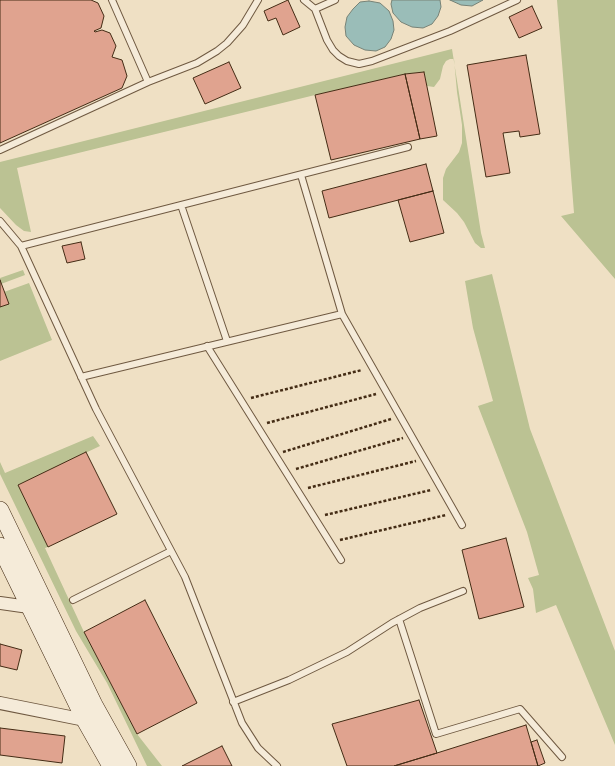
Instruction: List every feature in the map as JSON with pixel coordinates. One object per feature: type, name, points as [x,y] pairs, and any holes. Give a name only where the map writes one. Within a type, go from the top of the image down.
[{"type":"main road","points":[[0,510],[94,705],[128,766]]},
{"type":"main road","points":[[0,546],[85,720],[111,766]]},
{"type":"street","points":[[0,603],[29,607]]},
{"type":"street","points":[[0,703],[85,720]]},
{"type":"lane","points":[[112,0],[148,82]]},
{"type":"lane","points":[[0,150],[148,82],[196,63],[217,51],[227,43],[243,25],[258,0]]},
{"type":"lane","points":[[304,0],[315,9],[327,40],[333,50],[347,61],[358,64],[372,61],[450,31],[517,0]]},
{"type":"lane","points":[[315,9],[335,0]]},
{"type":"lane","points":[[22,246],[408,148]]},
{"type":"lane","points":[[301,175],[342,314],[462,525]]},
{"type":"lane","points":[[181,205],[227,341]]},
{"type":"lane","points":[[0,221],[22,246],[96,409],[185,578],[242,723],[258,748],[277,766]]},
{"type":"lane","points":[[81,377],[342,314]]},
{"type":"lane","points":[[207,346],[341,560]]},
{"type":"lane","points":[[73,600],[171,552]]},
{"type":"lane","points":[[233,702],[289,680],[348,652],[399,619],[420,608],[463,591]]},
{"type":"lane","points":[[399,619],[436,734],[520,710],[562,757]]},
{"type":"path","points":[[242,401],[372,367]]},
{"type":"path","points":[[257,426],[386,391]]},
{"type":"path","points":[[275,454],[400,416]]},
{"type":"path","points":[[286,472],[412,436]]},
{"type":"path","points":[[298,491],[425,459]]},
{"type":"path","points":[[315,518],[441,488]]},
{"type":"path","points":[[330,542],[456,513]]},
{"type":"green space","points":[[557,0],[615,0],[615,279],[561,216],[574,213]]},
{"type":"green space","points":[[452,49],[454,59],[446,61],[443,66],[440,79],[434,87],[427,86],[424,72],[405,74],[17,168],[31,232],[24,231],[16,225],[0,208],[0,162]]},
{"type":"green space","points":[[455,65],[481,233],[485,248],[481,248],[475,243],[464,222],[443,200],[443,178],[446,169],[459,152],[462,143],[462,125]]},
{"type":"green space","points":[[23,270],[25,275],[1,284],[0,278]]},
{"type":"green space","points":[[492,274],[530,429],[615,651],[615,745],[556,605],[536,613],[533,589],[528,578],[539,575],[527,532],[478,406],[493,401],[473,328],[465,281]]},
{"type":"green space","points":[[29,283],[52,340],[0,361],[0,307],[4,292]]},
{"type":"green space","points":[[93,436],[100,446],[18,485],[48,547],[45,548],[84,632],[137,734],[162,766],[147,766],[107,683],[76,631],[0,474],[0,462],[5,473]]},
{"type":"water","points":[[392,0],[440,0],[441,7],[438,16],[432,24],[423,28],[412,27],[401,22],[393,13],[391,4]]},
{"type":"water","points":[[450,0],[483,0],[472,6],[461,5]]},
{"type":"water","points":[[369,1],[380,3],[389,11],[393,21],[394,30],[391,39],[385,47],[376,51],[365,50],[354,45],[346,36],[345,27],[347,17],[360,2]]},
{"type":"building","points":[[0,0],[91,0],[98,3],[104,16],[101,28],[94,31],[102,30],[110,33],[116,46],[112,57],[122,60],[127,76],[122,88],[0,143]]},
{"type":"building","points":[[288,0],[300,27],[283,35],[276,18],[268,21],[264,11]]},
{"type":"building","points":[[532,6],[542,28],[519,38],[509,17]]},
{"type":"building","points":[[526,55],[540,134],[520,137],[519,131],[503,133],[510,173],[486,177],[467,65]]},
{"type":"building","points":[[229,62],[241,88],[205,104],[193,78]]},
{"type":"building","points":[[424,72],[437,136],[420,139],[405,74]]},
{"type":"building","points":[[405,74],[420,139],[331,160],[315,95]]},
{"type":"building","points":[[426,164],[433,191],[329,218],[322,191]]},
{"type":"building","points":[[433,191],[444,233],[410,242],[398,200]]},
{"type":"building","points":[[81,242],[85,259],[67,263],[62,246]]},
{"type":"building","points":[[0,280],[9,304],[0,307]]},
{"type":"building","points":[[86,452],[117,514],[48,547],[18,485]]},
{"type":"building","points":[[506,538],[524,607],[479,619],[462,550]]},
{"type":"building","points":[[145,600],[197,703],[137,734],[84,632]]},
{"type":"building","points":[[0,644],[22,650],[17,670],[0,666]]},
{"type":"building","points":[[419,700],[437,753],[394,766],[347,766],[332,724]]},
{"type":"building","points":[[526,725],[538,766],[394,766],[437,753]]},
{"type":"building","points":[[0,728],[65,736],[62,763],[0,755]]},
{"type":"building","points":[[537,740],[545,763],[538,766],[531,742]]},
{"type":"building","points":[[222,746],[232,766],[182,766]]}]
